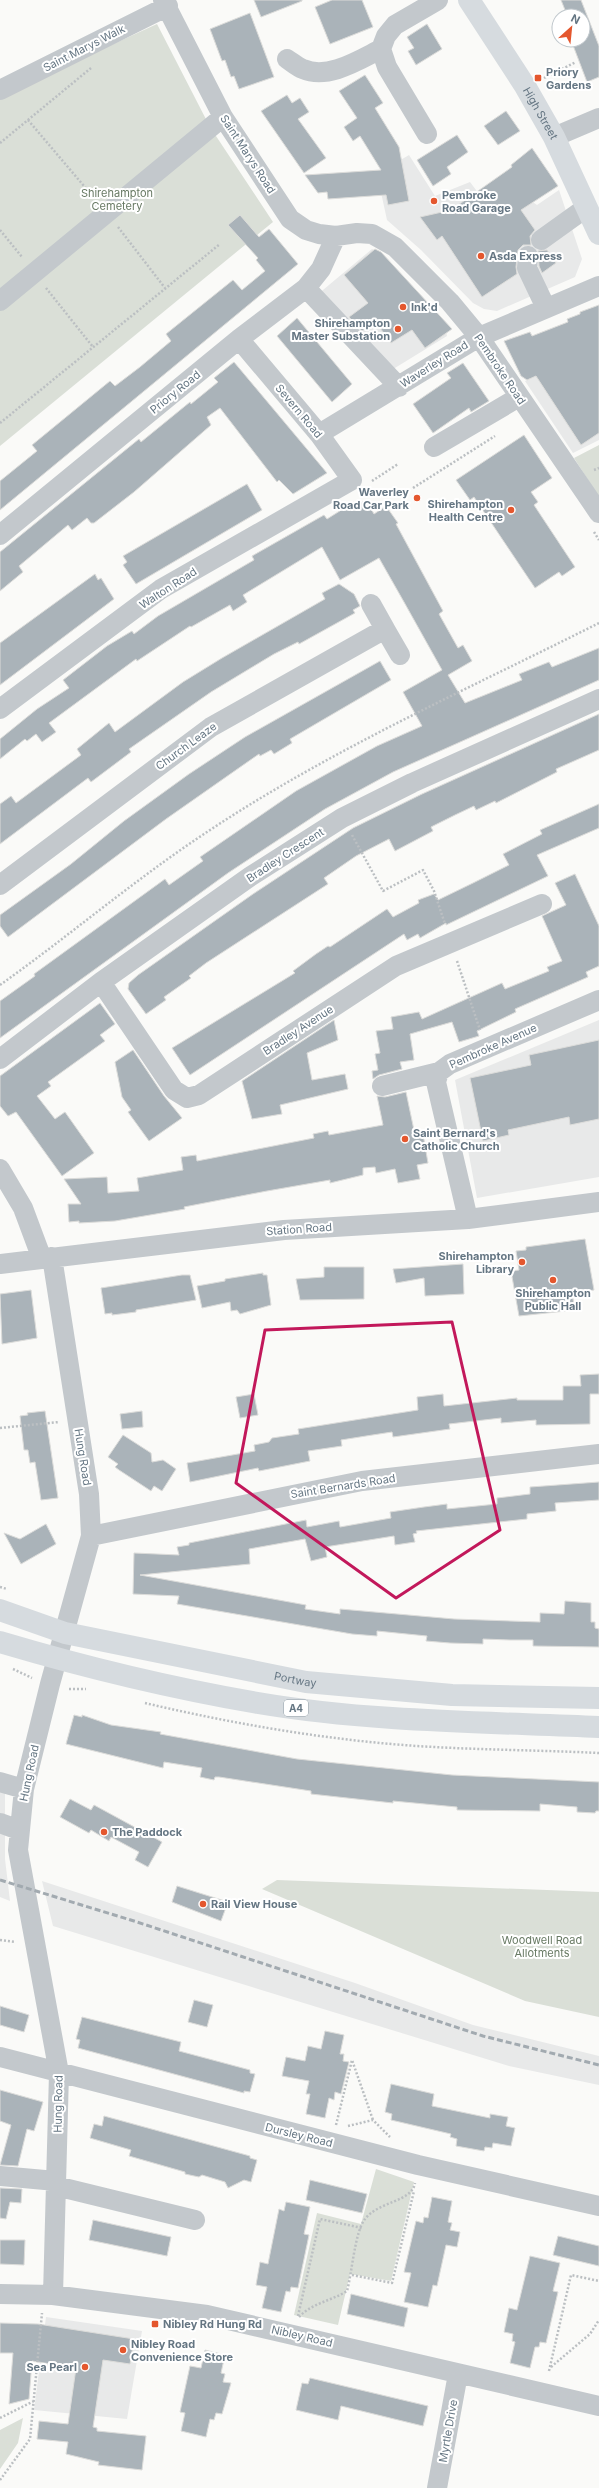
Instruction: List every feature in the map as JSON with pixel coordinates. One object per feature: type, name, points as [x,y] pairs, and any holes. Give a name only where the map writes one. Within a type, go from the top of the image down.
[{"type":"main road","name":"High Street","points":[[469,0],[527,90],[554,137],[599,234]]},
{"type":"main road","name":"Portway","points":[[0,1610],[65,1633],[306,1682],[452,1695],[599,1698]]},
{"type":"main road","name":"A4","points":[[0,1642],[110,1672],[259,1703],[382,1718],[599,1727]]},
{"type":"street","points":[[427,134],[387,66],[382,49],[386,36],[395,25],[438,0]]},
{"type":"street","name":"Saint Marys Walk","points":[[0,90],[165,3]]},
{"type":"street","name":"Saint Marys Road","points":[[165,3],[223,117],[290,219],[306,230],[336,236],[372,234],[384,240]]},
{"type":"street","points":[[287,59],[303,69],[322,72],[350,65],[382,49]]},
{"type":"street","points":[[0,301],[223,117]]},
{"type":"street","points":[[554,137],[599,118]]},
{"type":"street","points":[[541,240],[587,207]]},
{"type":"street","name":"Priory Road","points":[[0,535],[239,339],[306,288],[321,268],[336,236]]},
{"type":"street","name":"Pembroke Road","points":[[384,240],[395,247],[450,302],[479,336],[599,513]]},
{"type":"street","points":[[528,256],[527,268],[546,308]]},
{"type":"street","name":"Waverley Road","points":[[319,434],[363,406],[399,387],[479,336],[599,286]]},
{"type":"street","points":[[306,288],[399,387]]},
{"type":"street","name":"Severn Road","points":[[239,339],[319,434],[352,480],[346,483]]},
{"type":"street","points":[[434,448],[519,397]]},
{"type":"street","name":"Walton Road","points":[[0,709],[161,589],[346,483]]},
{"type":"street","points":[[371,604],[400,654]]},
{"type":"street","name":"Church Leaze","points":[[0,885],[211,727],[385,629]]},
{"type":"street","name":"Bradley Crescent","points":[[0,1059],[101,982],[252,876],[342,818],[412,783],[599,698]]},
{"type":"street","name":"Bradley Avenue","points":[[101,982],[174,1090],[187,1098],[199,1095],[396,966],[542,904]]},
{"type":"street","name":"Pembroke Avenue","points":[[468,1219],[436,1082],[439,1072],[450,1064],[599,1000]]},
{"type":"street","points":[[382,1086],[439,1072]]},
{"type":"street","name":"Hung Road","points":[[0,1169],[23,1208],[47,1258],[89,1494],[91,1536],[24,1789],[19,1830],[18,1850],[59,2073],[56,2184],[48,2295]]},
{"type":"street","name":"Station Road","points":[[0,1264],[284,1230],[468,1219],[599,1202]]},
{"type":"street","name":"Saint Bernards Road","points":[[91,1536],[362,1481],[599,1454]]},
{"type":"street","points":[[0,1782],[24,1789]]},
{"type":"street","points":[[0,1822],[19,1830]]},
{"type":"street","name":"Dursley Road","points":[[0,2057],[418,2165],[599,2206]]},
{"type":"street","points":[[0,2176],[56,2184],[195,2220]]},
{"type":"street","name":"Nibley Road","points":[[0,2294],[48,2295],[207,2315],[599,2406]]},
{"type":"street","name":"Myrtle Drive","points":[[438,2488],[458,2374]]},
{"type":"path","points":[[527,90],[550,75],[576,62]]},
{"type":"path","points":[[0,143],[91,68]]},
{"type":"path","points":[[28,120],[107,213],[165,288]]},
{"type":"path","points":[[0,230],[93,347]]},
{"type":"path","points":[[0,423],[220,244]]},
{"type":"path","points":[[413,488],[499,433]]},
{"type":"path","points":[[0,985],[104,905],[204,834],[284,784],[365,739],[599,623]]},
{"type":"path","points":[[342,818],[383,891],[422,870],[434,891],[486,1048]]},
{"type":"path","points":[[0,1428],[77,1420]]},
{"type":"path","points":[[335,2129],[352,2060],[373,2120]]},
{"type":"path","points":[[352,2275],[392,2283],[414,2191],[418,2165]]},
{"type":"path","points":[[362,2228],[320,2219],[297,2318],[306,2309],[333,2299],[347,2290],[352,2275],[364,2220],[377,2208],[410,2196],[414,2191]]},
{"type":"path","points":[[543,2393],[571,2275],[599,2281]]},
{"type":"path","points":[[0,2480],[30,2439],[48,2295]]},
{"type":"path","points":[[549,2371],[553,2364],[590,2334],[598,2325],[599,2320]]},
{"type":"path","points":[[0,2418],[34,2401]]},
{"type":"highlighted area","points":[[452,1322],[500,1530],[396,1598],[236,1483],[265,1330]]},
{"type":"shaded area","points":[[409,155],[435,196],[470,182],[488,206],[518,192],[537,205],[559,190],[582,259],[575,277],[497,311],[484,309],[473,303],[421,250],[387,220],[377,174]]},
{"type":"shaded area","points":[[372,249],[379,252],[445,326],[447,336],[390,371],[317,295]]},
{"type":"shaded area","points":[[599,350],[599,440],[573,453],[525,381]]},
{"type":"shaded area","points":[[599,1020],[599,1177],[477,1198],[455,1080]]},
{"type":"shaded area","points":[[0,1790],[5,1792],[5,1859],[10,1901],[0,1897]]},
{"type":"shaded area","points":[[42,1881],[355,1983],[473,2025],[599,2056],[599,2085],[509,2066],[53,1926]]},
{"type":"shaded area","points":[[46,2317],[142,2331],[127,2419],[34,2410]]},
{"type":"green space","name":"Shirehampton Cemetery","points":[[157,24],[210,127],[273,222],[0,446],[0,96]]},
{"type":"green space","points":[[599,445],[599,497],[574,458]]},
{"type":"green space","name":"Woodwell Road Allotments","points":[[277,1880],[599,1892],[599,2017],[525,2001],[262,1889]]},
{"type":"green space","points":[[376,2169],[414,2182],[391,2281],[350,2274],[338,2325],[294,2315],[317,2213],[361,2224]]},
{"type":"green space","points":[[23,2418],[18,2443],[0,2469],[0,2430]]},
{"type":"building","points":[[254,0],[302,0],[302,1],[261,17]]},
{"type":"building","points":[[332,0],[362,0],[373,27],[330,44],[315,7]]},
{"type":"building","points":[[561,0],[581,0],[584,8],[564,8]]},
{"type":"building","points":[[250,13],[274,77],[239,89],[234,76],[231,77],[225,60],[222,61],[210,29]]},
{"type":"building","points":[[427,24],[442,49],[416,65],[408,51],[414,48],[407,37]]},
{"type":"building","points":[[591,26],[599,46],[599,77],[587,82],[574,48],[591,48]]},
{"type":"building","points":[[365,75],[383,103],[375,108],[399,147],[409,201],[388,205],[386,195],[328,199],[327,192],[318,193],[305,175],[381,170],[360,136],[353,141],[344,127],[357,118],[339,91]]},
{"type":"building","points":[[287,95],[292,103],[300,98],[309,112],[298,119],[326,158],[304,173],[261,111]]},
{"type":"building","points":[[506,111],[520,131],[498,145],[484,126]]},
{"type":"building","points":[[457,135],[468,152],[447,167],[451,174],[433,186],[417,160]]},
{"type":"building","points":[[532,148],[558,186],[521,210],[535,230],[530,236],[531,245],[523,245],[518,250],[516,267],[517,274],[482,297],[442,236],[437,240],[420,217],[451,210],[512,167],[511,165]]},
{"type":"building","points":[[240,215],[259,237],[269,229],[298,264],[0,510],[0,481],[37,451],[32,445],[110,381],[115,386],[140,367],[171,341],[166,334],[233,280],[242,290],[265,271],[256,260],[258,258],[228,225]]},
{"type":"building","points":[[375,249],[381,252],[452,329],[425,348],[412,330],[391,343],[375,321],[362,331],[349,317],[368,303],[344,275]]},
{"type":"building","points":[[547,250],[556,263],[542,273],[539,266],[538,251]]},
{"type":"building","points":[[599,305],[599,433],[581,445],[536,376],[527,380],[521,376],[504,341],[530,332],[532,336],[568,322],[567,319],[580,314],[580,312]]},
{"type":"building","points":[[297,318],[352,384],[332,402],[277,336]]},
{"type":"building","points":[[234,362],[327,473],[293,494],[279,480],[277,482],[220,408],[207,417],[211,425],[134,492],[94,523],[91,523],[87,518],[72,530],[68,525],[19,566],[23,572],[0,591],[0,552],[139,439],[141,442],[190,402],[191,404],[218,382],[214,378]]},
{"type":"building","points":[[463,363],[489,401],[471,412],[469,408],[433,433],[413,404],[451,378],[447,373]]},
{"type":"building","name":"Shirehampton Health Centre","points":[[524,435],[552,478],[531,492],[538,502],[534,505],[575,567],[562,576],[559,572],[535,588],[474,497],[470,500],[456,480]]},
{"type":"building","points":[[247,484],[262,510],[136,584],[123,565],[127,562],[123,556]]},
{"type":"building","points":[[366,500],[374,514],[386,506],[398,523],[396,524],[443,611],[439,614],[458,648],[463,645],[472,661],[448,675],[465,703],[522,680],[519,674],[549,662],[552,667],[599,648],[599,680],[393,772],[325,809],[228,873],[0,1038],[0,1001],[35,976],[34,974],[165,879],[169,885],[203,861],[200,857],[296,791],[377,746],[422,726],[403,692],[442,670],[379,558],[340,580],[322,547],[243,595],[247,602],[233,611],[230,605],[191,627],[190,626],[137,661],[136,659],[49,723],[56,732],[42,742],[36,734],[27,741],[25,739],[0,759],[0,739],[37,709],[69,688],[63,680],[107,646],[132,631],[134,634],[158,616],[254,560],[252,556],[324,515],[327,519],[354,502],[356,506]]},
{"type":"building","points":[[95,574],[98,580],[101,578],[114,599],[0,685],[0,643]]},
{"type":"building","points":[[339,584],[354,594],[360,606],[353,610],[355,613],[299,644],[298,642],[274,654],[211,692],[129,749],[131,752],[91,782],[88,778],[0,844],[0,804],[11,796],[16,803],[81,755],[77,749],[109,723],[115,732],[183,682],[325,599],[322,593]]},
{"type":"building","points":[[380,661],[391,680],[290,739],[292,743],[274,754],[271,750],[260,756],[259,754],[166,819],[8,937],[0,926],[0,915],[71,864],[124,821],[189,774],[245,737]]},
{"type":"building","points":[[599,714],[599,750],[556,769],[557,772],[496,803],[495,801],[476,810],[474,806],[455,815],[431,827],[433,831],[395,851],[389,839],[356,856],[324,878],[328,884],[206,963],[189,976],[191,978],[164,997],[166,1000],[146,1014],[128,989],[129,983],[138,975],[253,894],[353,828],[422,794]]},
{"type":"building","points":[[599,804],[599,828],[537,855],[548,876],[446,925],[446,923],[420,938],[418,934],[407,940],[404,934],[190,1075],[172,1048],[295,973],[293,971],[316,954],[328,946],[330,947],[387,909],[393,917],[419,903],[418,900],[434,894],[438,900],[473,883],[509,865],[503,854],[542,834],[540,830]]},
{"type":"building","points":[[575,874],[599,926],[599,966],[586,972],[588,977],[515,1009],[516,1012],[477,1031],[479,1036],[459,1042],[452,1022],[410,1034],[414,1060],[400,1062],[402,1069],[379,1075],[373,1079],[372,1071],[378,1070],[375,1054],[380,1053],[376,1031],[393,1029],[391,1017],[419,1012],[422,1019],[502,983],[505,989],[549,971],[547,967],[562,961],[542,916],[566,905],[555,883]]},
{"type":"building","points":[[100,1003],[115,1024],[100,1035],[105,1041],[48,1082],[51,1086],[37,1096],[55,1119],[65,1112],[94,1153],[62,1176],[16,1112],[8,1116],[0,1106],[0,1076]]},
{"type":"building","points":[[334,1020],[338,1040],[307,1053],[312,1080],[345,1074],[348,1089],[280,1105],[282,1114],[252,1119],[242,1081]]},
{"type":"building","points":[[599,1040],[599,1119],[570,1125],[569,1117],[508,1130],[509,1135],[483,1141],[470,1078],[531,1065],[529,1055]]},
{"type":"building","points":[[133,1050],[164,1096],[182,1118],[149,1141],[128,1112],[131,1110],[122,1097],[115,1062]]},
{"type":"building","points":[[406,1092],[415,1135],[423,1134],[428,1163],[417,1165],[420,1179],[398,1183],[395,1169],[376,1173],[375,1167],[363,1168],[363,1175],[330,1183],[330,1180],[267,1191],[184,1207],[185,1209],[115,1221],[79,1223],[79,1221],[69,1222],[68,1204],[81,1204],[64,1179],[107,1177],[108,1193],[139,1191],[137,1178],[183,1170],[181,1157],[196,1155],[197,1161],[314,1138],[313,1134],[328,1131],[329,1135],[383,1125],[377,1096],[385,1097]]},
{"type":"building","name":"Shirehampton Public Hall","points":[[585,1239],[594,1290],[572,1293],[575,1310],[519,1316],[511,1271],[519,1270],[516,1251],[526,1250],[526,1247]]},
{"type":"building","points":[[463,1264],[464,1294],[425,1296],[424,1278],[396,1283],[393,1269]]},
{"type":"building","points":[[324,1267],[364,1267],[364,1299],[300,1300],[296,1279],[324,1277]]},
{"type":"building","points":[[263,1273],[263,1275],[267,1275],[271,1305],[240,1314],[237,1310],[231,1311],[230,1302],[202,1308],[197,1286],[225,1281],[225,1279]]},
{"type":"building","points":[[190,1275],[196,1300],[136,1310],[136,1312],[112,1315],[112,1313],[105,1314],[101,1288]]},
{"type":"building","points":[[31,1290],[37,1338],[2,1344],[0,1294]]},
{"type":"building","points":[[599,1374],[599,1394],[590,1394],[590,1424],[536,1425],[536,1420],[501,1423],[501,1418],[449,1424],[450,1429],[393,1437],[392,1432],[341,1440],[342,1446],[308,1451],[310,1461],[259,1471],[258,1468],[190,1482],[187,1463],[255,1451],[254,1445],[269,1442],[272,1438],[299,1434],[298,1429],[418,1410],[417,1397],[443,1394],[444,1406],[517,1398],[517,1400],[563,1400],[563,1386],[581,1386],[580,1375]]},
{"type":"building","points":[[254,1394],[258,1415],[240,1418],[236,1397]]},
{"type":"building","points":[[45,1411],[58,1498],[41,1500],[35,1462],[30,1463],[28,1450],[24,1450],[20,1416],[28,1415],[27,1413]]},
{"type":"building","points":[[142,1411],[143,1427],[122,1429],[120,1414]]},
{"type":"building","points":[[123,1435],[151,1453],[152,1462],[163,1460],[176,1469],[162,1491],[154,1486],[151,1491],[115,1467],[118,1464],[108,1457]]},
{"type":"building","points":[[599,1482],[599,1500],[555,1503],[556,1511],[527,1514],[527,1519],[416,1531],[417,1533],[413,1534],[415,1542],[395,1545],[394,1536],[325,1547],[327,1557],[311,1561],[305,1539],[249,1549],[250,1564],[140,1575],[306,1605],[305,1609],[340,1614],[340,1609],[454,1619],[540,1622],[540,1613],[564,1614],[565,1601],[591,1603],[591,1622],[595,1622],[595,1628],[599,1629],[599,1647],[533,1646],[533,1640],[483,1639],[483,1644],[450,1643],[426,1641],[427,1636],[377,1631],[377,1636],[352,1634],[177,1604],[179,1596],[133,1594],[134,1553],[179,1555],[177,1547],[189,1545],[189,1543],[306,1520],[307,1527],[339,1521],[340,1527],[391,1518],[390,1512],[424,1507],[447,1504],[447,1509],[497,1504],[497,1498],[530,1494],[530,1487]]},
{"type":"building","points":[[46,1524],[56,1544],[21,1564],[4,1533],[20,1539]]},
{"type":"building","points":[[74,1715],[82,1717],[82,1715],[111,1725],[161,1732],[160,1734],[297,1759],[452,1775],[599,1782],[599,1811],[596,1811],[595,1813],[577,1812],[577,1807],[540,1804],[540,1811],[457,1810],[457,1807],[393,1801],[393,1803],[311,1794],[311,1791],[219,1777],[215,1777],[214,1780],[200,1777],[202,1768],[164,1762],[163,1768],[66,1744]]},
{"type":"building","name":"The Paddock","points":[[70,1799],[91,1810],[94,1805],[162,1842],[148,1867],[135,1860],[139,1852],[111,1837],[109,1841],[91,1830],[89,1833],[60,1817]]},
{"type":"building","name":"Rail View House","points":[[177,1886],[228,1902],[221,1921],[172,1902]]},
{"type":"building","points":[[194,2000],[213,2005],[207,2027],[188,2022]]},
{"type":"building","points":[[0,2006],[29,2015],[24,2032],[0,2025]]},
{"type":"building","points":[[82,2017],[181,2042],[179,2051],[250,2070],[250,2073],[255,2074],[250,2092],[244,2091],[244,2093],[78,2048],[80,2040],[76,2039]]},
{"type":"building","points":[[325,2031],[344,2035],[340,2054],[344,2054],[343,2061],[349,2062],[341,2094],[335,2092],[334,2100],[329,2098],[325,2118],[306,2114],[310,2094],[306,2094],[309,2081],[282,2076],[286,2057],[305,2061],[308,2046],[321,2049]]},
{"type":"building","points":[[391,2084],[434,2094],[432,2106],[490,2118],[490,2114],[508,2117],[506,2126],[515,2128],[511,2146],[493,2143],[492,2148],[485,2147],[484,2151],[456,2146],[457,2139],[450,2137],[451,2134],[391,2120],[392,2114],[385,2112]]},
{"type":"building","points":[[0,2090],[43,2102],[34,2131],[27,2129],[18,2166],[0,2165],[11,2125],[0,2121]]},
{"type":"building","points":[[104,2116],[250,2156],[250,2158],[257,2160],[251,2182],[244,2180],[228,2188],[225,2182],[202,2175],[199,2177],[185,2174],[185,2172],[129,2156],[131,2150],[90,2138],[94,2124],[102,2126]]},
{"type":"building","points":[[310,2180],[367,2194],[362,2213],[306,2200]]},
{"type":"building","points":[[0,2188],[22,2189],[21,2203],[10,2202],[6,2219],[0,2218]]},
{"type":"building","points":[[432,2197],[452,2201],[448,2222],[452,2223],[450,2230],[460,2232],[457,2247],[446,2245],[437,2286],[433,2285],[428,2307],[404,2302],[411,2273],[404,2272],[416,2221],[423,2223],[424,2217],[428,2218]]},
{"type":"building","points":[[286,2202],[310,2207],[304,2234],[309,2235],[298,2288],[291,2287],[290,2292],[286,2291],[281,2312],[262,2308],[267,2287],[256,2285],[260,2262],[268,2264],[279,2209],[284,2211]]},
{"type":"building","points":[[93,2220],[171,2237],[167,2256],[89,2240]]},
{"type":"building","points":[[558,2236],[599,2246],[599,2266],[553,2255]]},
{"type":"building","points":[[0,2240],[25,2240],[24,2265],[0,2264]]},
{"type":"building","points":[[530,2256],[560,2263],[553,2291],[558,2292],[546,2343],[540,2342],[539,2347],[535,2347],[530,2368],[510,2363],[515,2342],[512,2341],[513,2334],[504,2332],[509,2308],[517,2310]]},
{"type":"building","points":[[351,2294],[408,2308],[404,2327],[347,2314]]},
{"type":"building","points":[[0,2323],[38,2324],[134,2339],[130,2364],[103,2360],[93,2427],[97,2428],[97,2431],[146,2436],[142,2470],[98,2465],[99,2462],[66,2454],[68,2442],[37,2439],[39,2421],[68,2424],[76,2368],[32,2361],[29,2399],[9,2404],[13,2353],[0,2353]]},
{"type":"building","points":[[205,2350],[225,2355],[221,2373],[225,2374],[223,2382],[231,2383],[222,2414],[216,2413],[214,2420],[210,2419],[206,2437],[181,2431],[185,2413],[180,2412],[190,2366],[201,2368]]},
{"type":"building","points":[[310,2378],[428,2406],[423,2426],[341,2406],[338,2420],[296,2410],[302,2383],[308,2384]]},
{"type":"railway","points":[[0,1880],[134,1921],[483,2036],[599,2065]]},
{"type":"place","name":"Priory Gardens","points":[[538,78]]},
{"type":"place","name":"Pembroke Road Garage","points":[[434,201]]},
{"type":"place","name":"Asda Express","points":[[481,256]]},
{"type":"place","name":"Ink'd","points":[[403,307]]},
{"type":"place","name":"Shirehampton Master Substation","points":[[398,329]]},
{"type":"place","name":"Waverley Road Car Park","points":[[417,498]]},
{"type":"place","name":"Shirehampton Health Centre","points":[[511,510]]},
{"type":"place","name":"Saint Bernard's Catholic Church","points":[[405,1139]]},
{"type":"place","name":"Shirehampton Library","points":[[522,1262]]},
{"type":"place","name":"Shirehampton Public Hall","points":[[553,1280]]},
{"type":"place","name":"The Paddock","points":[[104,1832]]},
{"type":"place","name":"Rail View House","points":[[203,1904]]},
{"type":"place","name":"Nibley Rd Hung Rd","points":[[155,2324]]},
{"type":"place","name":"Nibley Road Convenience Store","points":[[123,2350]]},
{"type":"place","name":"Sea Pearl","points":[[85,2367]]}]
